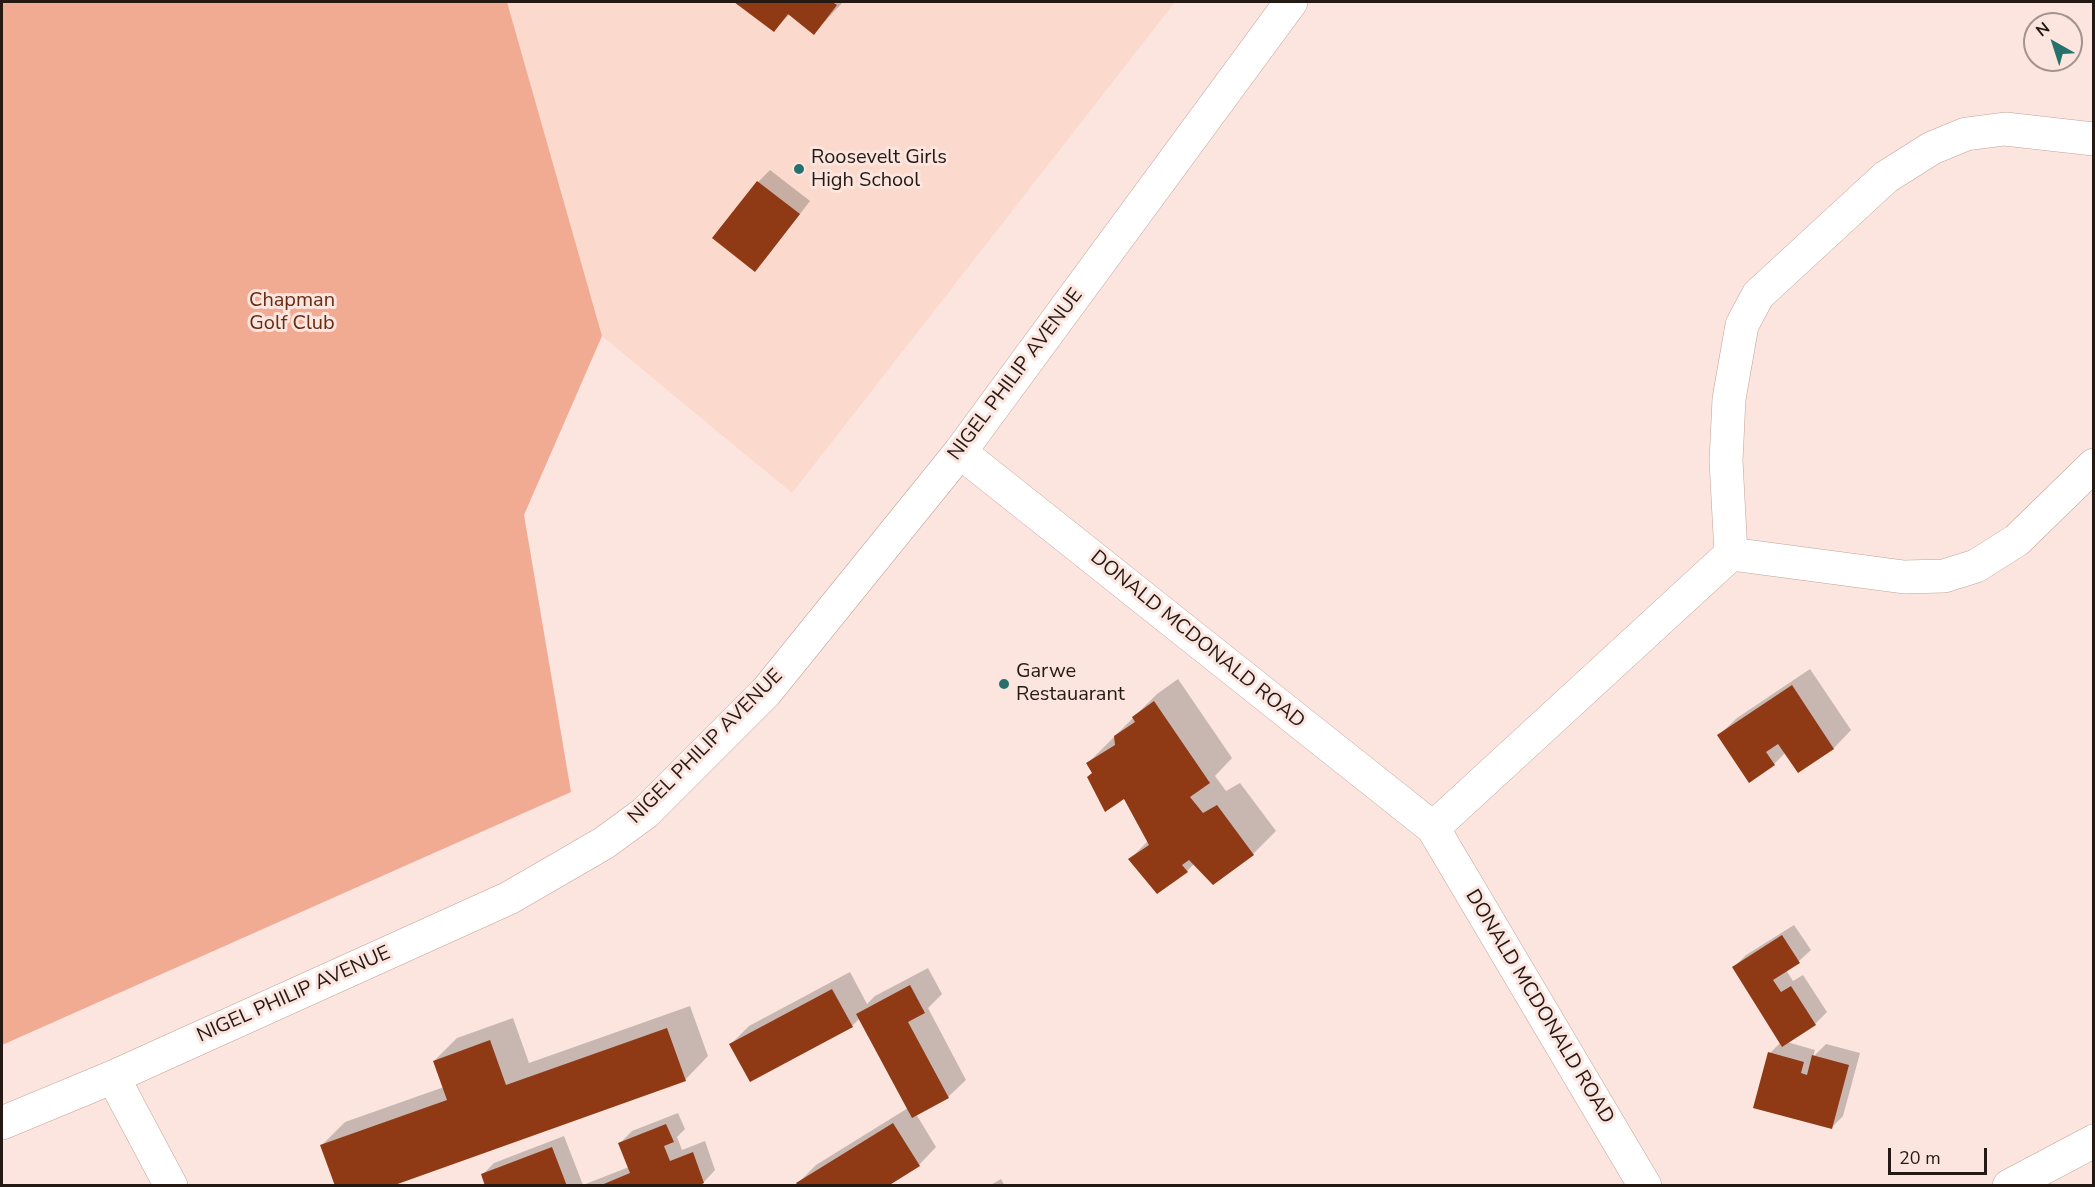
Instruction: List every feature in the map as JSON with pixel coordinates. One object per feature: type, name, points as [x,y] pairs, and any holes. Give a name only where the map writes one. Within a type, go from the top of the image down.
[{"type":"street","name":"NIGEL PHILIP AVENUE","points":[[2,1123],[113,1077],[509,898],[595,848],[645,813],[766,692],[960,452],[1291,2]]},
{"type":"street","points":[[1731,554],[1726,461],[1729,399],[1742,325],[1758,295],[1886,177],[1932,148],[1966,134],[2005,129],[2094,139]]},
{"type":"street","name":"DONALD MCDONALD ROAD","points":[[960,452],[1433,828],[1645,1185]]},
{"type":"street","points":[[1731,554],[1904,577],[1944,576],[1976,566],[2017,540],[2094,465]]},
{"type":"street","points":[[1433,828],[1731,554]]},
{"type":"street","points":[[113,1077],[171,1185]]},
{"type":"street","points":[[2009,1185],[2094,1141]]},
{"type":"shaded area","name":"Roosevelt Girls High School","points":[[507,2],[1175,2],[792,493],[602,336]]},
{"type":"green space","name":"Chapman Golf Club","points":[[2,2],[507,2],[602,336],[524,515],[571,792],[2,1045]]},
{"type":"building","points":[[734,2],[832,2],[837,5],[814,35],[788,14],[774,32]]},
{"type":"building","points":[[757,181],[800,214],[755,272],[712,238]]},
{"type":"building","points":[[1792,685],[1834,749],[1798,773],[1778,744],[1766,752],[1775,765],[1749,783],[1717,735]]},
{"type":"building","points":[[1154,701],[1210,783],[1190,797],[1203,813],[1217,805],[1254,855],[1213,885],[1189,860],[1182,865],[1188,872],[1157,894],[1128,859],[1149,845],[1124,799],[1105,812],[1087,777],[1092,773],[1086,763],[1115,745],[1114,736],[1135,722],[1132,717]]},
{"type":"building","points":[[1782,935],[1800,963],[1773,980],[1781,992],[1791,986],[1816,1025],[1782,1047],[1732,967]]},
{"type":"building","points":[[910,985],[925,1013],[908,1022],[949,1098],[912,1118],[856,1014]]},
{"type":"building","points":[[832,989],[853,1027],[750,1082],[729,1044]]},
{"type":"building","points":[[667,1028],[686,1081],[392,1186],[335,1186],[320,1145],[447,1100],[433,1061],[490,1040],[506,1085]]},
{"type":"building","points":[[1768,1052],[1804,1062],[1801,1073],[1807,1075],[1812,1055],[1849,1065],[1832,1129],[1753,1108]]},
{"type":"building","points":[[893,1123],[920,1166],[888,1186],[798,1186],[796,1183]]},
{"type":"building","points":[[666,1124],[674,1142],[664,1146],[670,1161],[693,1152],[704,1183],[698,1186],[599,1186],[630,1173],[618,1143]]},
{"type":"building","points":[[552,1147],[567,1186],[485,1186],[481,1174]]},
{"type":"place","name":"Roosevelt Girls High School","points":[[799,169]]},
{"type":"place","name":"Garwe Restauarant","points":[[1004,684]]}]
